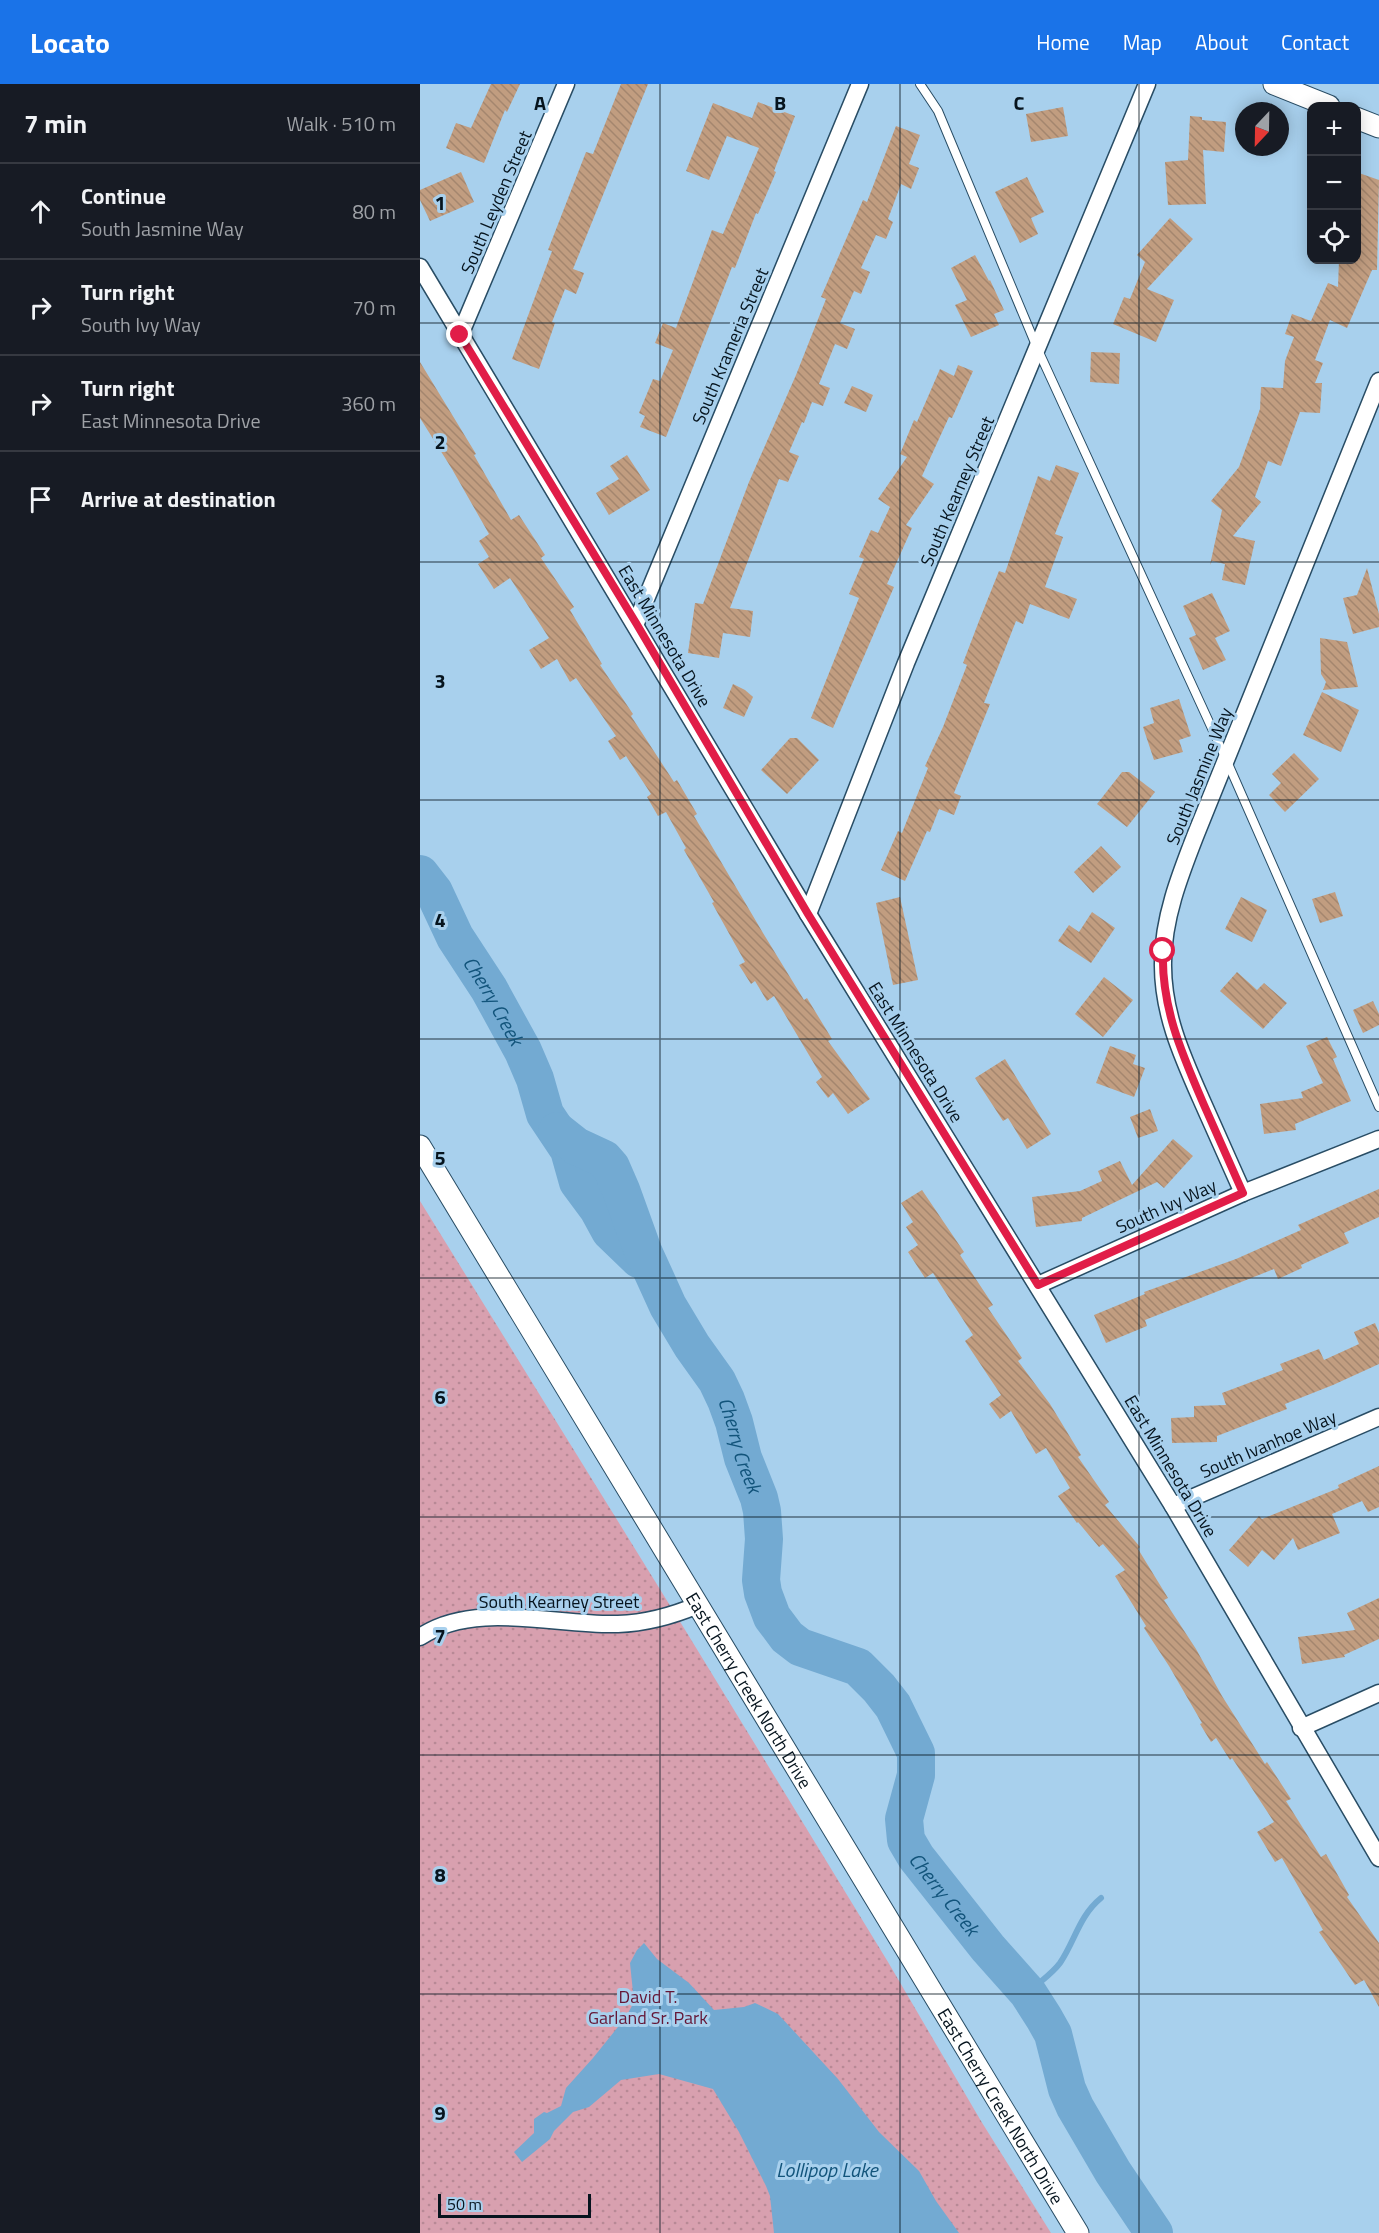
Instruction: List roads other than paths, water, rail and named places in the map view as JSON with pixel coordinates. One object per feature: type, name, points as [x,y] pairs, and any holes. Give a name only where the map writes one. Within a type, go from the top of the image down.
[{"type":"street","name":"South Leyden Street","points":[[460,335],[566,84]]},
{"type":"street","name":"South Krameria Street","points":[[636,623],[860,84]]},
{"type":"street","name":"South Kearney Street","points":[[808,914],[906,663],[1147,84]]},
{"type":"street","points":[[1274,84],[1319,102]]},
{"type":"street","points":[[1361,120],[1379,127]]},
{"type":"street","name":"East Minnesota Drive","points":[[420,267],[636,623],[808,914],[1173,1506],[1379,1858]]},
{"type":"street","name":"South Jasmine Way","points":[[1243,1193],[1177,1042],[1168,1015],[1162,964],[1168,919],[1178,883],[1226,759],[1379,381]]},
{"type":"street","name":"South Ivy Way","points":[[1038,1285],[1243,1193],[1379,1139]]},
{"type":"street","name":"East Cherry Creek North Drive","points":[[420,1146],[1078,2233]]},
{"type":"street","name":"South Ivanhoe Way","points":[[1173,1506],[1379,1417]]},
{"type":"street","name":"South Kearney Street","points":[[420,1637],[438,1627],[464,1620],[504,1618],[593,1624],[631,1623],[664,1618],[698,1605]]},
{"type":"street","points":[[1302,1728],[1379,1693]]},
{"type":"lane","points":[[920,84],[938,111],[1038,350],[1226,759],[1379,1107]]},
{"type":"water","name":"Lollipop Lake","points":[[644,1943],[657,1959],[689,1983],[714,2010],[744,2007],[755,2003],[778,2014],[838,2079],[879,2132],[919,2171],[936,2201],[959,2233],[774,2233],[770,2196],[766,2186],[739,2132],[713,2089],[659,2074],[621,2080],[589,2107],[573,2112],[554,2131],[550,2139],[522,2162],[514,2152],[534,2133],[534,2119],[544,2112],[547,2113],[561,2106],[566,2088],[626,2017],[634,2002],[630,1963]]},
{"type":"waterway","name":"Cherry Creek","points":[[420,874],[434,892],[455,937],[489,989],[523,1051],[535,1079],[545,1114],[569,1150],[578,1182],[598,1209],[610,1231],[639,1259]]},
{"type":"waterway","name":"Cherry Creek","points":[[557,1131],[576,1146],[604,1159],[611,1167],[643,1251],[668,1306],[717,1381],[726,1400],[762,1511],[764,1539],[761,1580],[772,1617],[787,1637],[800,1647],[858,1667],[893,1706],[916,1753],[916,1775],[904,1819],[906,1840],[916,1857],[988,1948],[1028,1993],[1044,2018],[1053,2034],[1067,2089],[1075,2107],[1113,2172],[1154,2233]]},
{"type":"waterway","points":[[1028,1993],[1060,1963],[1087,1913],[1101,1898]]},
{"type":"park label","name":"David T. Garland Sr. Park","points":[[648,2006]]}]
